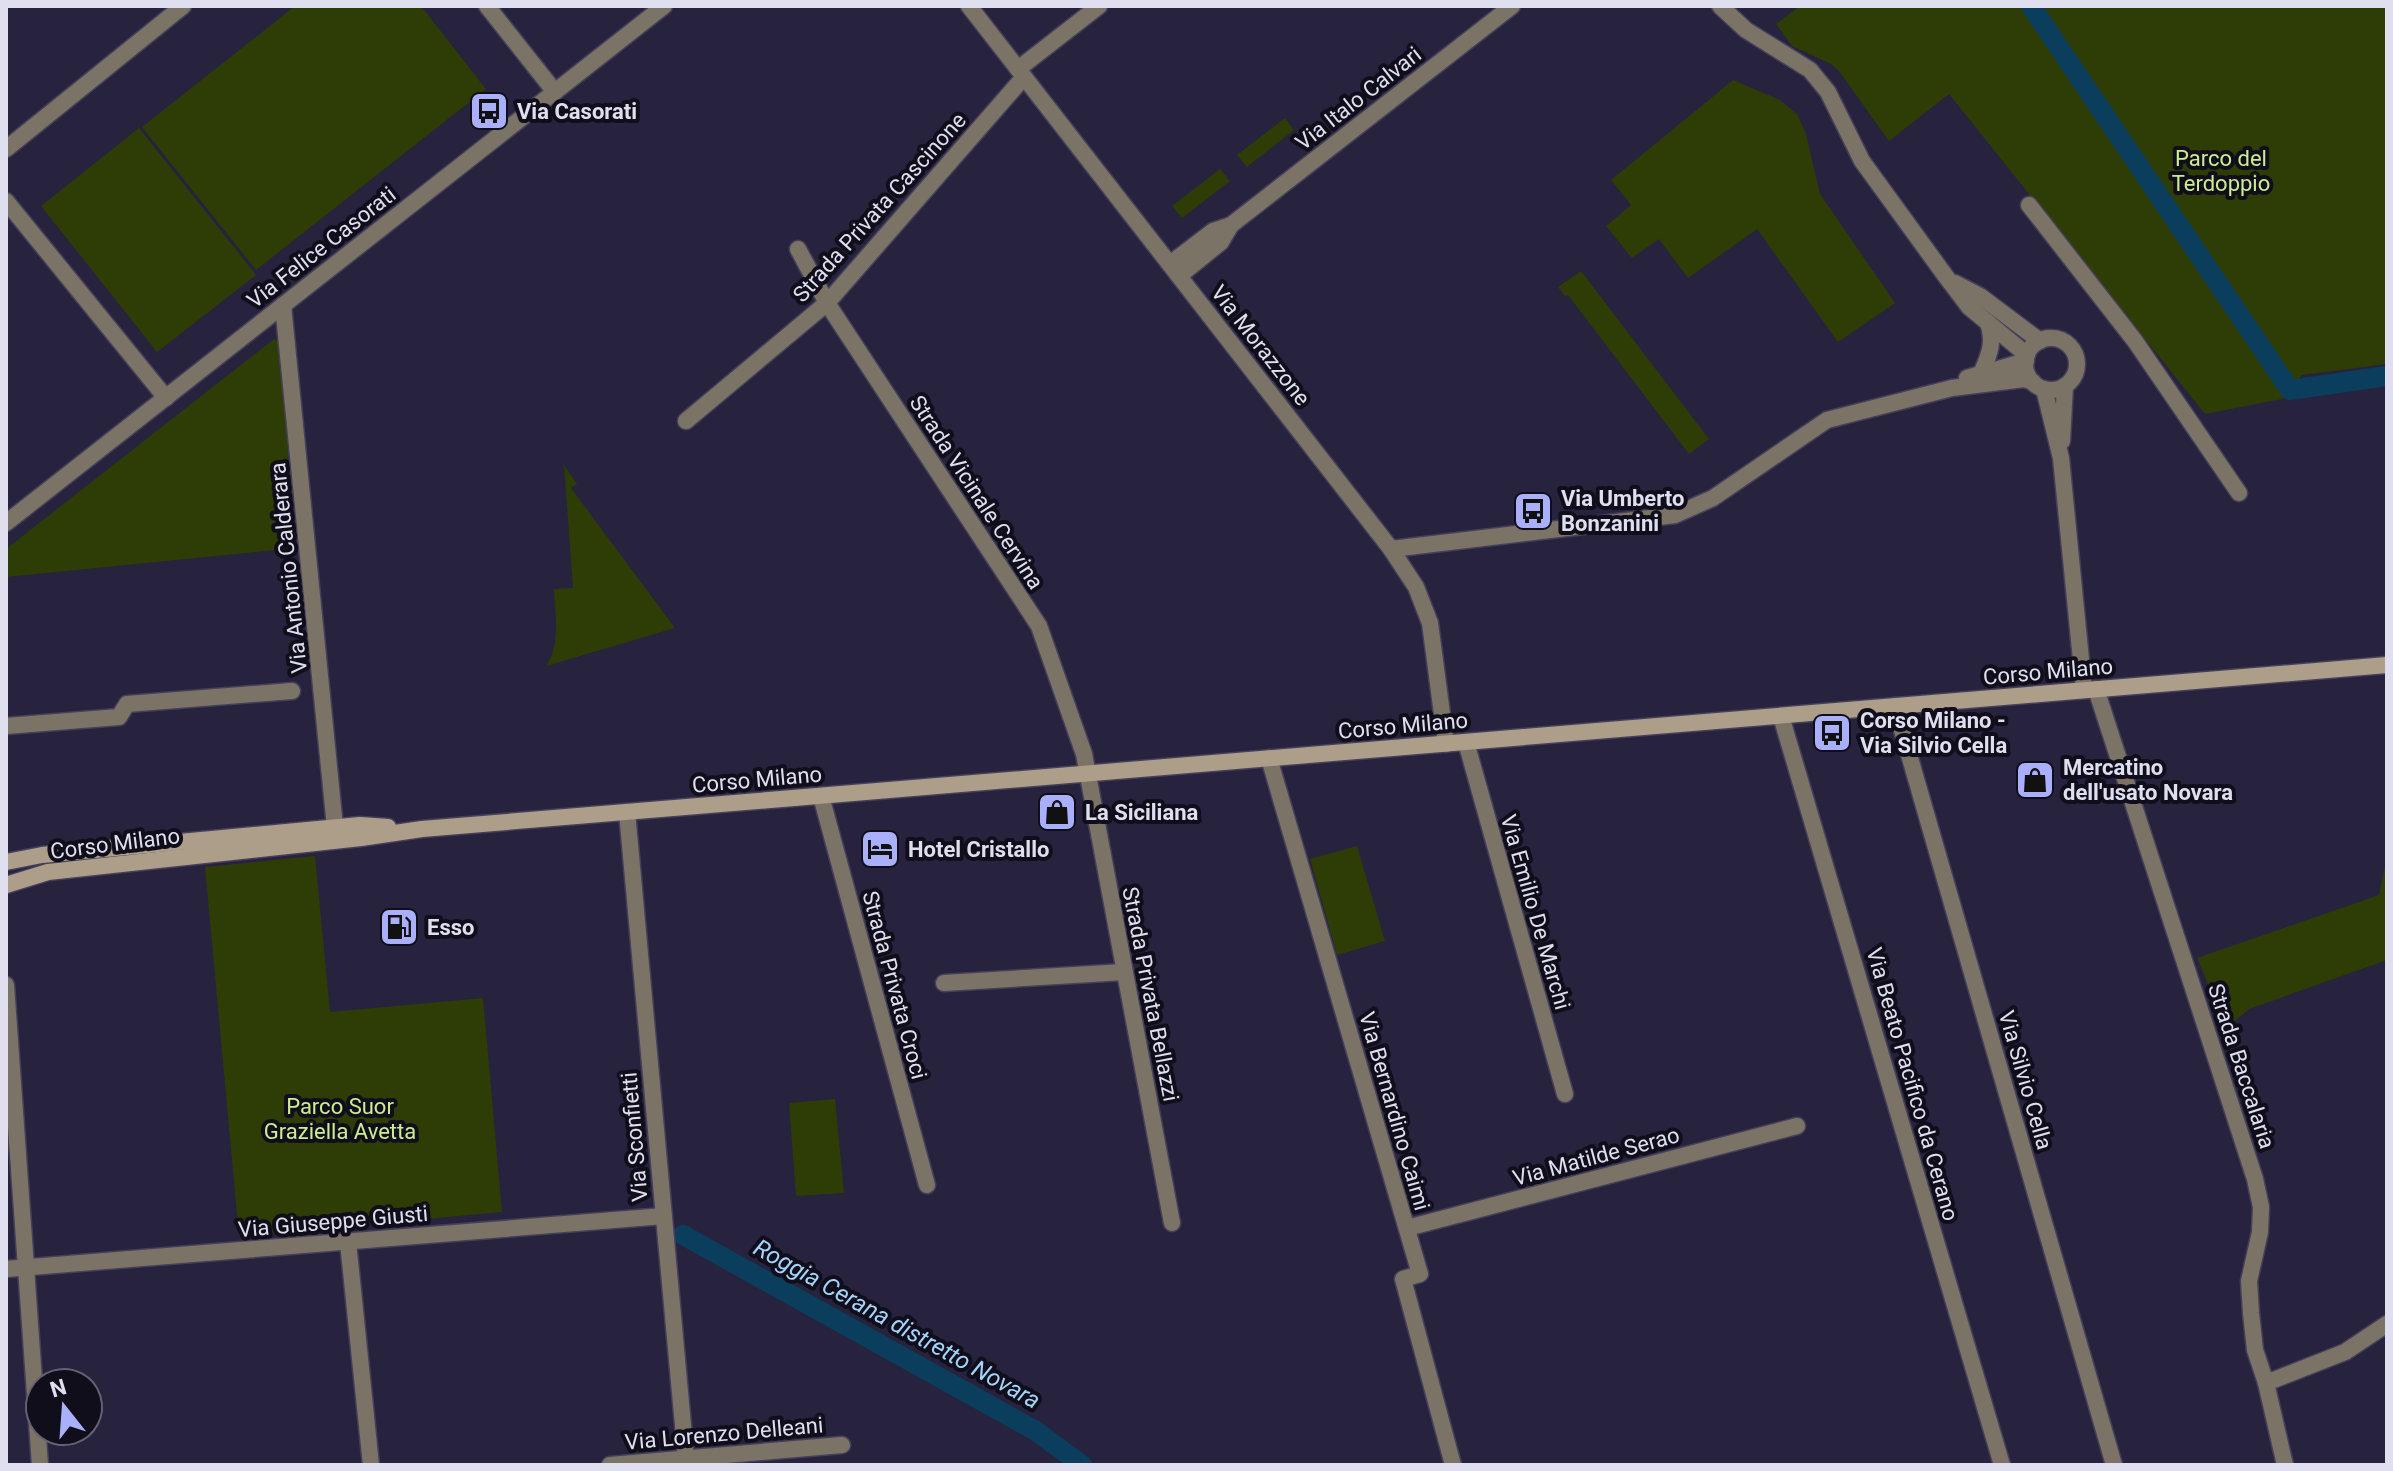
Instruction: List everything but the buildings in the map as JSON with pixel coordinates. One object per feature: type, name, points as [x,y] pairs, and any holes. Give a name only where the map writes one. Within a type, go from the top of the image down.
[{"type":"main road","name":"Corso Milano","points":[[8,887],[48,872],[422,829],[2387,665]]},
{"type":"main road","name":"Corso Milano","points":[[6,862],[42,855],[360,825],[422,829]]},
{"type":"main road","points":[[48,872],[55,865],[334,834],[335,827]]},
{"type":"street","points":[[6,149],[183,6]]},
{"type":"street","points":[[487,6],[555,92]]},
{"type":"street","name":"Via Felice Casorati","points":[[6,523],[664,6]]},
{"type":"street","name":"Via Morazzone","points":[[969,6],[1391,549],[1416,587],[1430,623],[1446,744]]},
{"type":"street","name":"Strada Privata Cascinone","points":[[686,421],[827,303],[1021,73],[1099,6]]},
{"type":"street","name":"Via Italo Calvari","points":[[1174,270],[1213,231],[1231,225],[1512,6]]},
{"type":"street","points":[[1720,6],[1746,30],[1810,70],[1828,92],[1862,161],[1947,278],[1969,307],[2026,358]]},
{"type":"street","points":[[6,201],[166,398]]},
{"type":"street","points":[[2029,205],[2239,493]]},
{"type":"street","name":"Strada Vicinale Cervina","points":[[798,249],[827,303],[1039,626],[1084,754],[1087,774]]},
{"type":"street","points":[[1947,278],[1980,296],[2040,341]]},
{"type":"street","name":"Via Antonio Calderara","points":[[283,305],[335,827]]},
{"type":"street","points":[[1981,374],[1992,349],[1988,323]]},
{"type":"street","points":[[1391,549],[1675,515],[1713,498],[1827,420],[1952,388],[2024,379],[2039,385],[2051,390],[2065,386],[2076,373],[2077,357],[2068,344],[2055,338],[2040,341],[2030,349],[2026,368],[2039,385],[2061,458]]},
{"type":"street","points":[[1952,388],[1964,379],[2026,358]]},
{"type":"street","points":[[2061,458],[2065,386]]},
{"type":"street","name":"Strada Baccalaria","points":[[2061,458],[2090,690],[2255,1179],[2261,1207],[2260,1232],[2249,1281],[2251,1313],[2255,1350],[2285,1465]]},
{"type":"street","points":[[6,726],[119,717],[127,704],[292,691]]},
{"type":"street","name":"Via Silvio Cella","points":[[1895,706],[2114,1465]]},
{"type":"street","name":"Via Beato Pacifico da Cerano","points":[[1781,716],[2002,1465]]},
{"type":"street","name":"Via Emilio De Marchi","points":[[1466,742],[1565,1094]]},
{"type":"street","name":"Via Bernardino Caimi","points":[[1269,758],[1420,1274],[1403,1279],[1453,1465]]},
{"type":"street","name":"Strada Privata Bellazzi","points":[[1087,774],[1172,1223]]},
{"type":"street","name":"Strada Privata Croci","points":[[821,796],[927,1185]]},
{"type":"street","name":"Via Sconfietti","points":[[627,812],[686,1458]]},
{"type":"street","points":[[944,983],[1124,972]]},
{"type":"street","points":[[6,988],[40,1465]]},
{"type":"street","name":"Via Matilde Serao","points":[[1407,1228],[1797,1126]]},
{"type":"street","name":"Via Giuseppe Giusti","points":[[6,1269],[664,1216]]},
{"type":"street","points":[[348,1242],[371,1465]]},
{"type":"street","points":[[2266,1383],[2345,1352],[2387,1324]]},
{"type":"street","name":"Via Lorenzo Delleani","points":[[610,1465],[842,1445]]},
{"type":"green space","points":[[295,6],[421,6],[486,89],[256,270],[142,127]]},
{"type":"green space","name":"Parco del Terdoppio","points":[[1800,6],[2387,6],[2387,364],[2302,375],[2282,399],[2205,414],[1949,94],[1889,141],[1839,71],[1831,64],[1792,46],[1776,24]]},
{"type":"green space","points":[[1733,80],[1780,100],[1797,114],[1806,134],[1820,194],[1895,303],[1838,342],[1757,229],[1688,278],[1659,239],[1632,258],[1606,226],[1631,205],[1611,180]]},
{"type":"green space","points":[[1285,118],[1294,130],[1247,167],[1237,155]]},
{"type":"green space","points":[[139,128],[256,275],[157,352],[41,206]]},
{"type":"green space","points":[[1220,169],[1230,181],[1182,218],[1172,206]]},
{"type":"green space","points":[[1581,271],[1709,439],[1689,454],[1568,295],[1565,296],[1558,287]]},
{"type":"green space","points":[[274,339],[280,342],[295,548],[6,577],[6,549]]},
{"type":"green space","points":[[564,465],[577,484],[571,488],[675,628],[546,666],[555,639],[554,589],[573,588]]},
{"type":"green space","points":[[1357,846],[1385,941],[1337,955],[1310,859]]},
{"type":"green space","name":"Parco Suor Graziella Avetta","points":[[315,856],[330,1012],[483,998],[502,1212],[239,1236],[205,867]]},
{"type":"green space","points":[[2387,856],[2387,960],[2249,1009],[2236,1020],[2231,1038],[2197,958],[2379,895]]},
{"type":"green space","points":[[835,1099],[844,1193],[796,1196],[789,1103]]},
{"type":"waterway","points":[[2031,6],[2290,390],[2387,376]]},
{"type":"waterway","name":"Roggia Cerana distretto Novara","points":[[683,1235],[1036,1431],[1082,1465]]},
{"type":"place","name":"Via Casorati","points":[[489,111]]},
{"type":"place","name":"Via Umberto Bonzanini","points":[[1533,511]]},
{"type":"place","name":"Corso Milano - Via Silvio Cella","points":[[1832,733]]},
{"type":"place","name":"Mercatino dell'usato Novara","points":[[2035,780]]},
{"type":"place","name":"La Siciliana","points":[[1057,812]]},
{"type":"place","name":"Hotel Cristallo","points":[[880,849]]},
{"type":"place","name":"Esso","points":[[399,927]]}]
